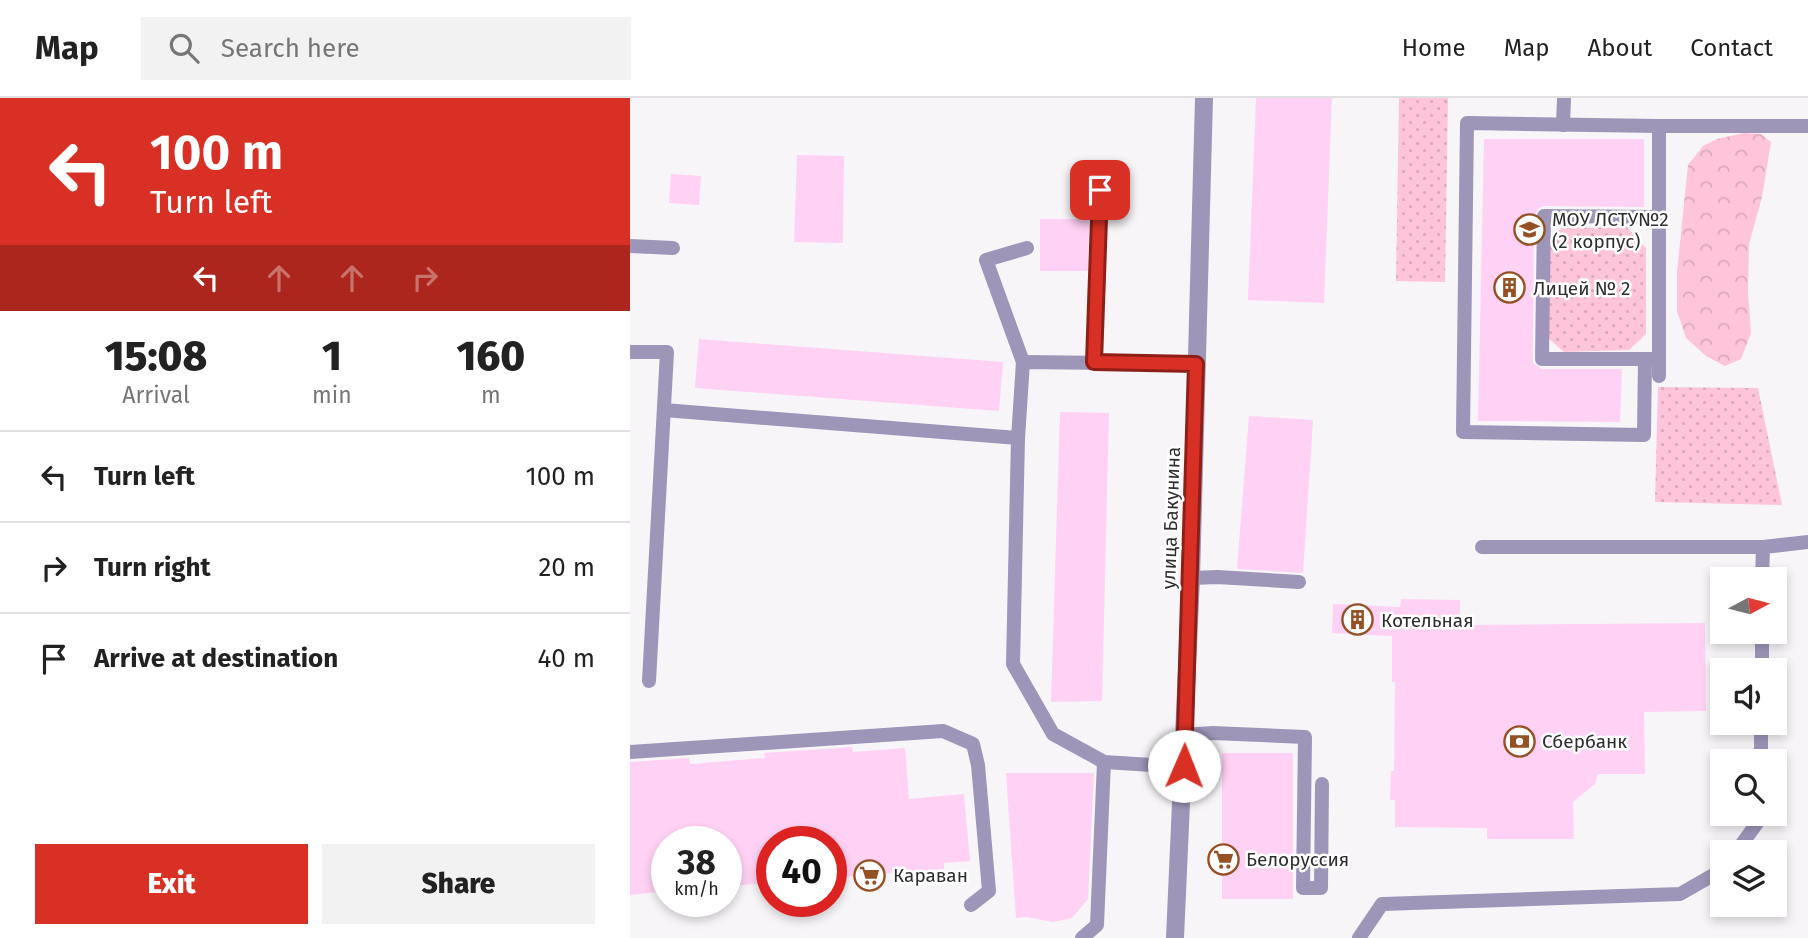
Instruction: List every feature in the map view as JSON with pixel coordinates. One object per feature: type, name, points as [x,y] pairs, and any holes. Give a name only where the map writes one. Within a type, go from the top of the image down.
[{"type":"street","name":"улица Бакунина","points":[[1175,938],[1191,578],[1204,98]]},
{"type":"lane","points":[[1563,125],[1564,98]]},
{"type":"lane","points":[[1659,126],[1659,216],[1652,359],[1644,435],[1463,432],[1467,123],[1808,126]]},
{"type":"lane","points":[[1094,362],[1100,190]]},
{"type":"lane","points":[[1652,359],[1542,359],[1544,216],[1659,216]]},
{"type":"lane","points":[[630,246],[673,248]]},
{"type":"lane","points":[[1027,248],[986,260],[1023,362],[1018,438],[1013,664],[1053,734],[1104,762],[1184,766]]},
{"type":"lane","points":[[630,352],[667,352],[649,681]]},
{"type":"lane","points":[[1652,359],[1659,376]]},
{"type":"lane","points":[[1023,362],[1196,364]]},
{"type":"lane","points":[[664,410],[1018,438]]},
{"type":"lane","points":[[1482,547],[1763,547],[1808,542]]},
{"type":"lane","points":[[1762,567],[1763,547]]},
{"type":"lane","points":[[1191,578],[1299,582]]},
{"type":"lane","points":[[630,752],[943,731],[953,735],[973,744],[978,765],[989,891],[971,905]]},
{"type":"lane","points":[[1184,735],[1213,733],[1306,737],[1303,888],[1321,888],[1322,784]]},
{"type":"lane","points":[[1082,938],[1097,925],[1104,762]]},
{"type":"lane","points":[[1359,938],[1382,904],[1680,894],[1710,877]]},
{"type":"green space","points":[[1399,98],[1448,98],[1445,282],[1396,281]]},
{"type":"green space","points":[[1744,133],[1761,134],[1771,142],[1762,197],[1749,244],[1748,293],[1751,333],[1741,359],[1725,366],[1706,356],[1686,338],[1677,311],[1677,272],[1688,165],[1703,146],[1717,139]]},
{"type":"green space","points":[[1627,227],[1646,248],[1646,334],[1629,350],[1564,352],[1548,338],[1548,243],[1561,228]]},
{"type":"green space","points":[[1658,387],[1758,388],[1782,505],[1655,502]]},
{"type":"building","points":[[1256,98],[1332,98],[1324,303],[1248,300]]},
{"type":"building","name":"Лицей № 2","points":[[1484,139],[1644,139],[1644,207],[1544,206],[1539,208],[1534,216],[1533,363],[1542,369],[1622,369],[1620,422],[1478,421]]},
{"type":"building","points":[[797,155],[844,156],[843,243],[794,242]]},
{"type":"building","points":[[671,174],[701,176],[699,205],[669,203]]},
{"type":"building","points":[[1040,219],[1089,219],[1088,271],[1040,271]]},
{"type":"building","points":[[699,339],[1003,362],[999,411],[695,388]]},
{"type":"building","points":[[1060,412],[1109,413],[1102,701],[1051,702]]},
{"type":"building","points":[[1249,416],[1313,420],[1303,573],[1237,569]]},
{"type":"building","name":"Сбербанк","points":[[1401,599],[1460,600],[1460,625],[1705,623],[1706,711],[1644,712],[1645,774],[1598,774],[1595,784],[1573,802],[1574,839],[1487,839],[1487,828],[1395,827],[1395,800],[1390,800],[1391,771],[1394,771],[1395,682],[1392,682],[1392,636],[1332,633],[1333,604],[1400,607]]},
{"type":"building","points":[[852,747],[853,752],[905,748],[909,799],[964,794],[970,861],[944,863],[944,869],[847,877],[847,826],[756,826],[756,884],[742,885],[742,826],[651,826],[651,893],[630,895],[630,762],[689,758],[690,764],[765,758],[764,753]]},
{"type":"building","points":[[1222,753],[1293,753],[1293,899],[1222,899]]},
{"type":"building","points":[[1006,773],[1094,773],[1088,899],[1072,918],[1053,922],[1027,917],[1016,918]]},
{"type":"place","name":"МОУ ЛСТУ№2 (2 корпус)","points":[[1529,230]]},
{"type":"place","name":"Лицей № 2","points":[[1510,288]]},
{"type":"place","name":"Котельная","points":[[1358,620]]},
{"type":"place","name":"Сбербанк","points":[[1519,741]]},
{"type":"place","name":"Белоруссия","points":[[1223,859]]},
{"type":"place","name":"Караван","points":[[870,875]]},
{"type":"route","points":[[1100,190],[1094,362],[1196,364],[1184,766]]}]
